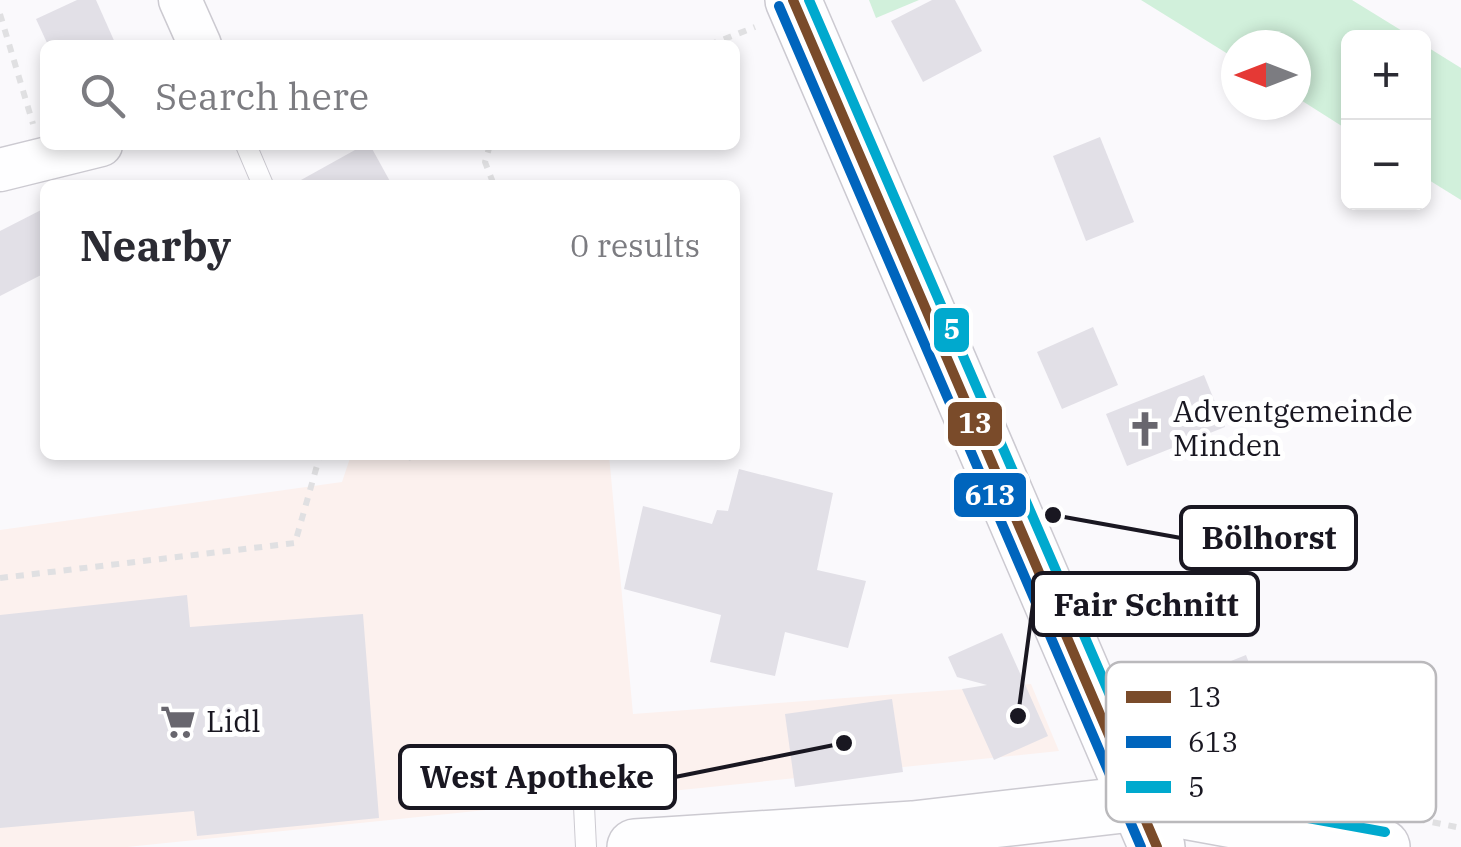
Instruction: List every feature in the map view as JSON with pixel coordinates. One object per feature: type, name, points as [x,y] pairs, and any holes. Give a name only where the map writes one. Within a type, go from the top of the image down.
[{"type":"main road","points":[[793,0],[1106,725]]},
{"type":"main road","points":[[635,847],[1149,825],[1382,847]]},
{"type":"street","points":[[180,0],[198,40]]},
{"type":"street","points":[[0,170],[80,150]]},
{"type":"lane","points":[[248,150],[261,180]]},
{"type":"lane","points":[[582,765],[586,847]]},
{"type":"path","points":[[0,14],[40,149]]},
{"type":"path","points":[[40,150],[43,159]]},
{"type":"path","points":[[488,150],[484,162],[492,180]]},
{"type":"path","points":[[0,578],[295,543],[319,460]]},
{"type":"shaded area","points":[[349,460],[609,460],[633,714],[1031,684],[1059,751],[127,847],[0,847],[0,530],[342,482]]},
{"type":"green space","points":[[869,0],[919,0],[876,18]]},
{"type":"green space","points":[[1141,0],[1352,0],[1401,30],[1341,30],[1341,126],[1311,107],[1311,30],[1221,30],[1221,50]]},
{"type":"green space","points":[[1431,49],[1461,68],[1461,200],[1431,181]]},
{"type":"building","points":[[77,0],[96,0],[114,40],[46,40],[36,19]]},
{"type":"building","points":[[932,0],[955,0],[982,51],[923,82],[891,21]]},
{"type":"building","points":[[1100,137],[1134,222],[1086,241],[1053,156]]},
{"type":"building","points":[[355,150],[373,150],[389,180],[301,180]]},
{"type":"building","points":[[40,211],[40,276],[0,296],[0,231]]},
{"type":"building","points":[[1093,327],[1118,385],[1062,409],[1037,352]]},
{"type":"building","points":[[1204,375],[1225,427],[1127,466],[1106,414]]},
{"type":"building","points":[[739,469],[833,493],[817,570],[866,581],[848,648],[785,632],[775,676],[710,662],[721,615],[624,589],[643,506],[712,524],[717,510],[728,511]]},
{"type":"building","points":[[187,595],[190,627],[363,614],[379,818],[197,836],[194,811],[0,828],[0,615]]},
{"type":"building","points":[[1002,633],[1048,736],[994,760],[962,689],[987,685],[957,677],[948,657]]},
{"type":"building","points":[[1246,655],[1249,662],[1228,662]]},
{"type":"building","points":[[892,699],[903,772],[795,787],[785,714]]},
{"type":"transit line","name":"13","points":[[793,0],[1106,728]]},
{"type":"transit line","name":"5","points":[[809,0],[1106,686]]},
{"type":"transit line","name":"613","points":[[779,6],[1106,766]]},
{"type":"transit line","name":"613","points":[[1130,822],[1141,847]]},
{"type":"transit line","name":"13","points":[[1146,822],[1157,847]]},
{"type":"transit line","name":"5","points":[[1330,822],[1385,832]]},
{"type":"place","name":"Adventgemeinde Minden","points":[[1145,429]]},
{"type":"place","name":"Bölhorst","points":[[1053,515]]},
{"type":"place","name":"Fair Schnitt","points":[[1018,716]]},
{"type":"place","name":"Lidl","points":[[178,722]]},
{"type":"place","name":"West Apotheke","points":[[844,743]]}]
